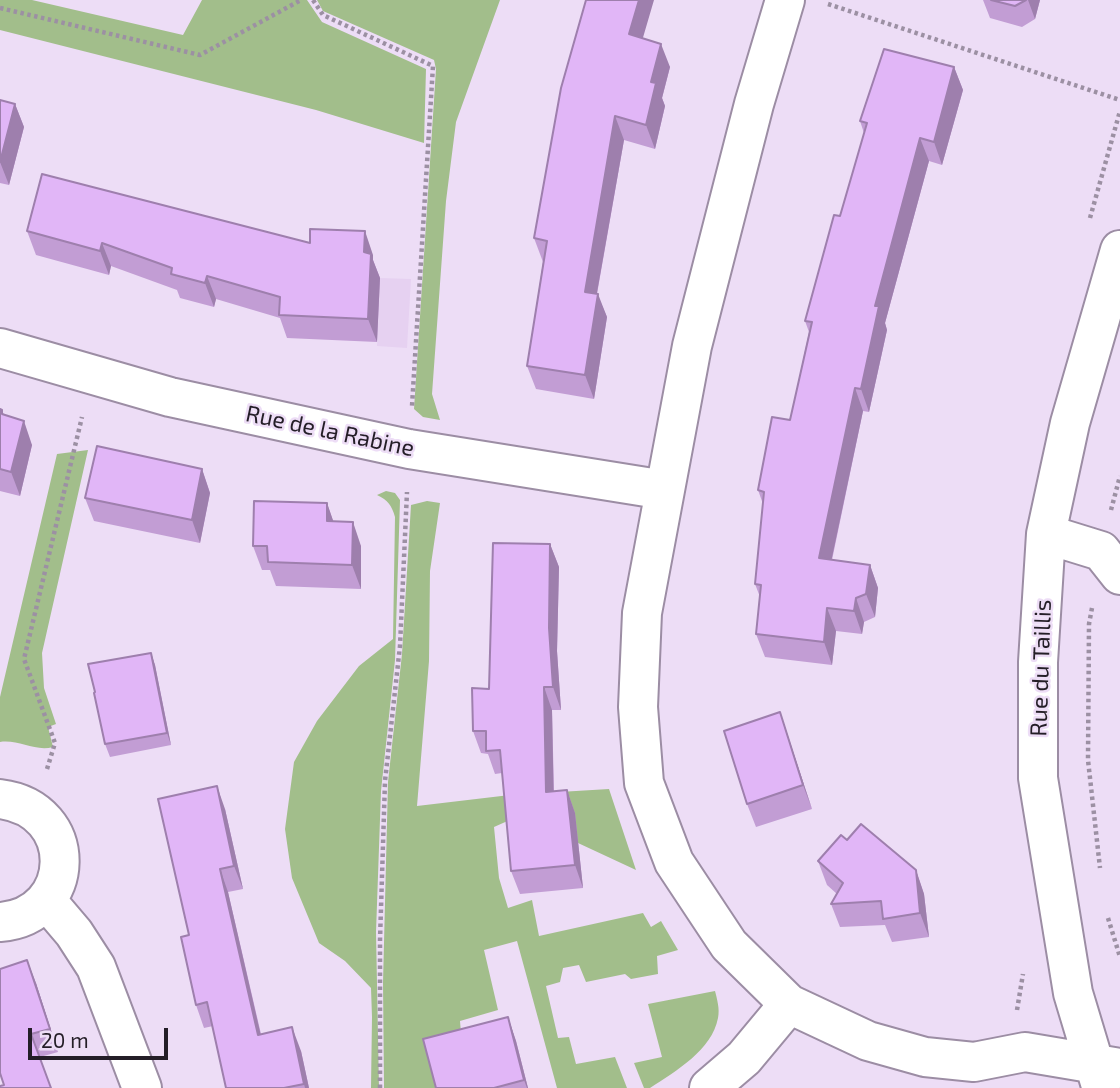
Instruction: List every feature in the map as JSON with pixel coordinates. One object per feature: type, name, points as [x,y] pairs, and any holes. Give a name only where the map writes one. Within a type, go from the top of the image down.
[{"type":"street","points":[[785,0],[754,104],[692,346],[642,613],[638,707],[644,783],[674,862],[729,945],[789,1004],[868,1041],[925,1057],[974,1062],[1026,1052],[1105,1074]]},
{"type":"street","name":"Rue du Taillis","points":[[1105,1074],[1073,993],[1038,778],[1038,662],[1046,534],[1070,423],[1120,250]]},
{"type":"street","name":"Rue de la Rabine","points":[[0,348],[170,397],[409,449],[665,490]]},
{"type":"street","points":[[1046,534],[1111,563]]},
{"type":"street","points":[[0,922],[30,914],[46,900],[56,883],[61,863],[58,843],[49,825],[17,804]]},
{"type":"street","points":[[46,900],[74,933],[96,967],[142,1088]]},
{"type":"street","points":[[709,1088],[744,1058],[789,1004]]},
{"type":"path","points":[[0,8],[200,55],[300,0]]},
{"type":"path","points":[[313,0],[323,16],[433,66],[409,449],[400,646],[385,781],[380,940],[380,1088]]},
{"type":"path","points":[[816,0],[1120,100]]},
{"type":"path","points":[[17,804],[55,743],[24,659],[83,414],[87,373]]},
{"type":"path","points":[[1101,879],[1088,760],[1089,624],[1111,563],[1120,477]]},
{"type":"path","points":[[1104,906],[1120,957]]},
{"type":"shaded area","points":[[380,278],[411,279],[407,348],[377,346]]},
{"type":"green space","points":[[0,0],[32,0],[183,35],[202,0],[307,0],[322,22],[426,69],[424,143],[316,110],[0,30]]},
{"type":"green space","points":[[317,0],[500,0],[456,122],[446,201],[432,394],[440,420],[423,417],[414,409],[436,69],[434,60],[323,11]]},
{"type":"green space","points":[[88,450],[42,653],[44,688],[56,724],[48,727],[53,747],[40,748],[0,742],[0,697],[57,454]]},
{"type":"green space","points":[[386,491],[395,493],[400,500],[395,660],[381,791],[376,932],[379,1088],[371,1088],[371,988],[345,961],[319,943],[292,878],[285,829],[294,762],[317,721],[359,666],[393,639],[395,517],[389,504],[377,495]]},
{"type":"green space","points":[[427,501],[440,503],[430,571],[429,661],[417,806],[510,795],[609,789],[636,870],[578,843],[512,819],[494,827],[499,878],[508,908],[532,900],[539,936],[643,913],[651,927],[661,921],[678,950],[657,956],[658,974],[631,979],[625,974],[586,982],[579,965],[563,968],[560,982],[546,986],[558,1038],[569,1037],[576,1064],[615,1057],[627,1088],[557,1088],[517,941],[484,950],[498,1010],[460,1021],[461,1033],[438,1088],[384,1088],[383,983],[388,782],[402,654],[411,505]]},
{"type":"green space","points":[[715,991],[719,1015],[701,1050],[650,1088],[644,1088],[634,1063],[662,1057],[648,1004]]},
{"type":"building","points":[[586,0],[639,0],[629,34],[661,44],[651,82],[656,83],[646,125],[615,116],[585,292],[598,294],[585,375],[527,366],[547,241],[534,238],[561,88]]},
{"type":"building","points":[[991,0],[1026,0],[1015,6]]},
{"type":"building","points":[[884,49],[954,67],[934,142],[920,138],[875,306],[879,306],[861,389],[855,388],[819,558],[870,565],[866,594],[856,598],[854,611],[827,608],[824,642],[756,634],[761,585],[755,584],[764,492],[758,490],[772,417],[790,420],[812,322],[805,321],[834,215],[840,216],[867,123],[860,121]]},
{"type":"building","points":[[0,100],[15,104],[0,162]]},
{"type":"building","points":[[42,174],[310,243],[310,229],[365,231],[364,252],[371,254],[368,319],[279,315],[280,297],[207,276],[205,283],[171,274],[172,268],[102,243],[100,251],[27,231]]},
{"type":"building","points":[[0,409],[2,414],[24,421],[11,472],[0,469]]},
{"type":"building","points":[[97,446],[202,469],[192,520],[85,498]]},
{"type":"building","points":[[254,501],[327,503],[327,521],[353,522],[352,565],[268,562],[267,546],[253,546]]},
{"type":"building","points":[[493,543],[550,544],[549,628],[553,687],[544,687],[546,792],[567,790],[575,865],[511,871],[500,750],[486,751],[486,731],[473,731],[472,688],[489,689]]},
{"type":"building","points":[[151,653],[167,733],[105,744],[88,664]]},
{"type":"building","points":[[780,712],[803,785],[747,804],[724,731]]},
{"type":"building","points":[[217,786],[234,866],[220,869],[258,1035],[292,1027],[304,1084],[284,1088],[226,1088],[207,1002],[196,1005],[181,937],[189,935],[158,799]]},
{"type":"building","points":[[861,824],[916,870],[920,913],[883,919],[881,901],[831,904],[843,883],[818,861],[841,835],[847,840]]},
{"type":"building","points":[[27,960],[50,1029],[31,1034],[51,1088],[0,1088],[4,1085],[0,1073],[0,969]]},
{"type":"building","points":[[508,1017],[524,1080],[494,1088],[436,1088],[423,1039]]}]
